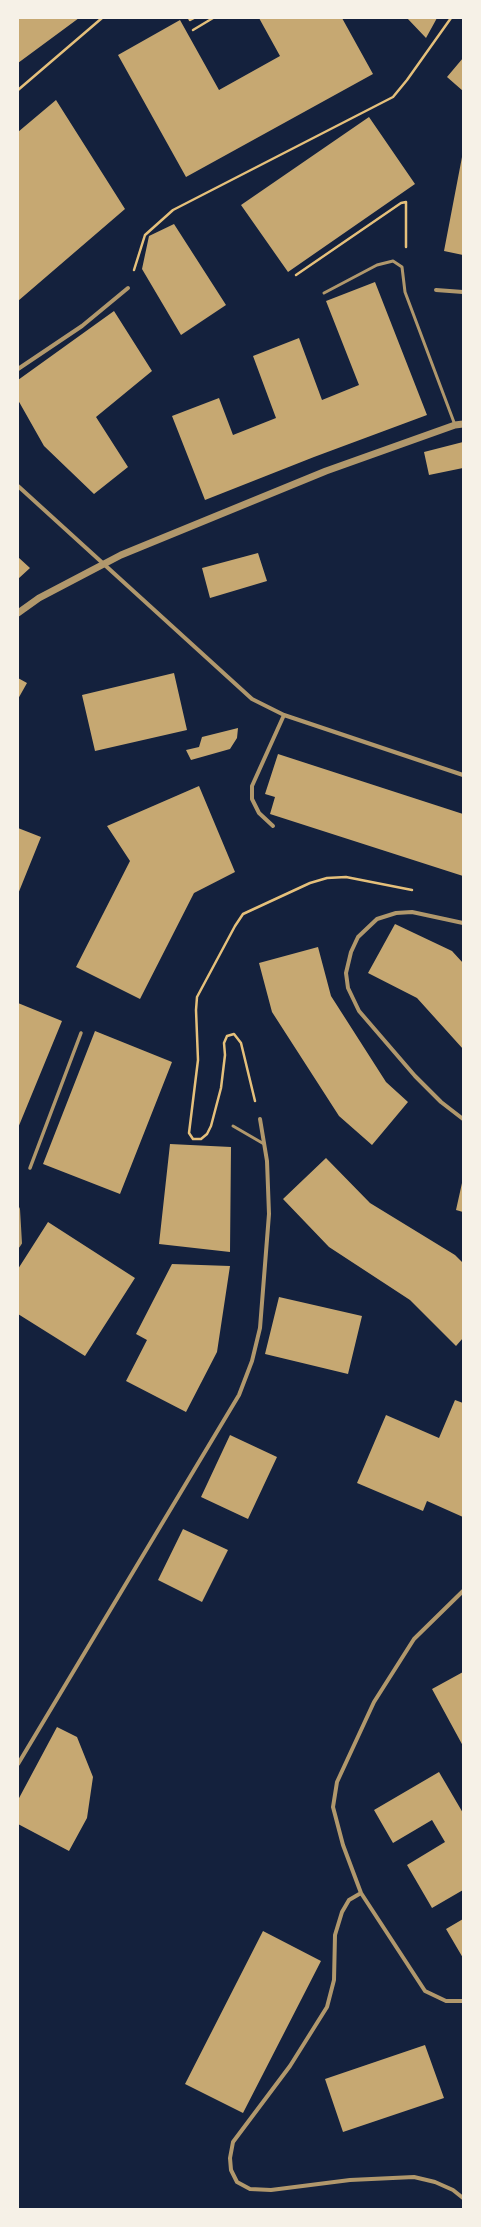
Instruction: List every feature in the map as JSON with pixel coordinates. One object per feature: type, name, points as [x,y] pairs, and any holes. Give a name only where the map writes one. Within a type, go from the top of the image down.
[{"type":"street","points":[[18,369],[82,326],[128,288]]},
{"type":"street","points":[[436,290],[463,292]]},
{"type":"street","points":[[18,612],[39,598],[121,555],[326,471],[455,425],[463,424]]},
{"type":"street","points":[[18,486],[252,699],[284,715],[463,775]]},
{"type":"street","points":[[274,826],[259,813],[252,799],[252,786],[284,715]]},
{"type":"street","points":[[463,923],[412,912],[396,913],[377,919],[358,938],[351,952],[346,974],[348,988],[359,1011],[415,1076],[441,1102],[463,1119]]},
{"type":"street","points":[[30,1168],[81,1033]]},
{"type":"street","points":[[18,1764],[238,1395],[252,1361],[260,1328],[269,1214],[264,1144],[260,1119]]},
{"type":"street","points":[[18,1209],[20,1243],[18,1246]]},
{"type":"street","points":[[463,1591],[414,1639],[374,1702],[337,1782],[333,1807],[343,1845],[361,1893],[425,1991],[446,2001],[463,2001]]},
{"type":"street","points":[[361,1893],[349,1900],[342,1912],[335,1935],[334,1980],[327,2006],[290,2066],[233,2142],[230,2158],[231,2170],[237,2182],[250,2189],[271,2190],[350,2180],[414,2177],[435,2182],[453,2190],[463,2198]]},
{"type":"lane","points":[[324,293],[377,265],[393,261],[402,267],[405,292],[455,425]]},
{"type":"lane","points":[[233,1126],[264,1144]]},
{"type":"path","points":[[18,90],[102,18]]},
{"type":"path","points":[[189,18],[190,20],[194,18]]},
{"type":"path","points":[[193,30],[213,18]]},
{"type":"path","points":[[128,288],[144,235],[173,210],[393,97],[407,80],[451,18]]},
{"type":"path","points":[[296,275],[401,203],[406,202],[405,234],[408,260],[402,267]]},
{"type":"path","points":[[260,1119],[240,1043],[234,1034],[227,1036],[224,1043],[225,1055],[221,1088],[207,1134],[201,1139],[193,1139],[189,1133],[198,1060],[196,1010],[197,997],[243,914],[253,908],[310,883],[327,878],[346,877],[416,891]]},
{"type":"building","points":[[18,18],[79,18],[18,63]]},
{"type":"building","points":[[259,18],[342,18],[373,74],[186,177],[118,55],[180,20],[219,90],[280,56]]},
{"type":"building","points":[[407,18],[437,18],[426,38]]},
{"type":"building","points":[[463,58],[463,91],[447,77]]},
{"type":"building","points":[[56,100],[125,209],[18,301],[18,132]]},
{"type":"building","points":[[369,117],[415,184],[288,272],[241,205]]},
{"type":"building","points":[[463,157],[463,255],[444,251]]},
{"type":"building","points":[[174,224],[226,305],[181,335],[142,269],[149,236]]},
{"type":"building","points":[[375,282],[427,415],[205,500],[172,416],[219,398],[233,435],[276,418],[253,356],[299,338],[322,400],[359,385],[326,301]]},
{"type":"building","points":[[114,311],[152,371],[96,417],[128,467],[94,494],[44,446],[18,400],[18,380]]},
{"type":"building","points":[[463,442],[463,468],[429,475],[424,452]]},
{"type":"building","points":[[258,553],[267,581],[210,598],[202,568]]},
{"type":"building","points":[[18,557],[30,568],[18,579]]},
{"type":"building","points":[[174,673],[187,730],[95,751],[82,695]]},
{"type":"building","points":[[18,678],[27,683],[18,699]]},
{"type":"building","points":[[238,728],[237,738],[230,749],[191,760],[186,750],[199,747],[202,737]]},
{"type":"building","points":[[278,754],[463,814],[463,876],[270,814],[275,797],[265,794]]},
{"type":"building","points":[[199,786],[235,872],[194,893],[140,999],[76,967],[130,861],[107,826]]},
{"type":"building","points":[[18,828],[41,837],[18,894]]},
{"type":"building","points":[[395,924],[452,951],[463,963],[463,1049],[417,998],[368,973]]},
{"type":"building","points":[[318,947],[331,996],[386,1082],[408,1102],[372,1145],[339,1116],[272,1012],[259,963]]},
{"type":"building","points":[[18,1003],[62,1021],[18,1128]]},
{"type":"building","points":[[95,1031],[172,1062],[120,1194],[43,1164]]},
{"type":"building","points":[[170,1144],[231,1147],[230,1252],[159,1244]]},
{"type":"building","points":[[326,1158],[370,1203],[455,1255],[463,1263],[463,1338],[456,1346],[410,1300],[329,1247],[283,1199]]},
{"type":"building","points":[[463,1183],[463,1212],[456,1210]]},
{"type":"building","points":[[48,1222],[135,1278],[85,1356],[18,1314],[18,1269]]},
{"type":"building","points":[[172,1264],[230,1266],[217,1352],[186,1412],[126,1381],[147,1340],[136,1334]]},
{"type":"building","points":[[279,1297],[362,1316],[348,1374],[265,1354]]},
{"type":"building","points":[[455,1400],[463,1403],[463,1517],[427,1501],[423,1511],[357,1483],[386,1415],[439,1438]]},
{"type":"building","points":[[230,1435],[277,1457],[248,1519],[201,1497]]},
{"type":"building","points":[[183,1529],[228,1550],[202,1602],[158,1580]]},
{"type":"building","points":[[463,1672],[463,1746],[432,1689]]},
{"type":"building","points":[[57,1727],[77,1737],[93,1777],[87,1818],[69,1851],[18,1824],[18,1800]]},
{"type":"building","points":[[439,1772],[463,1813],[463,1890],[432,1908],[407,1865],[445,1842],[432,1820],[393,1843],[374,1810]]},
{"type":"building","points":[[463,1919],[463,1958],[446,1929]]},
{"type":"building","points":[[263,1931],[321,1961],[243,2113],[185,2084]]},
{"type":"building","points":[[425,2045],[444,2098],[343,2132],[325,2079]]}]
